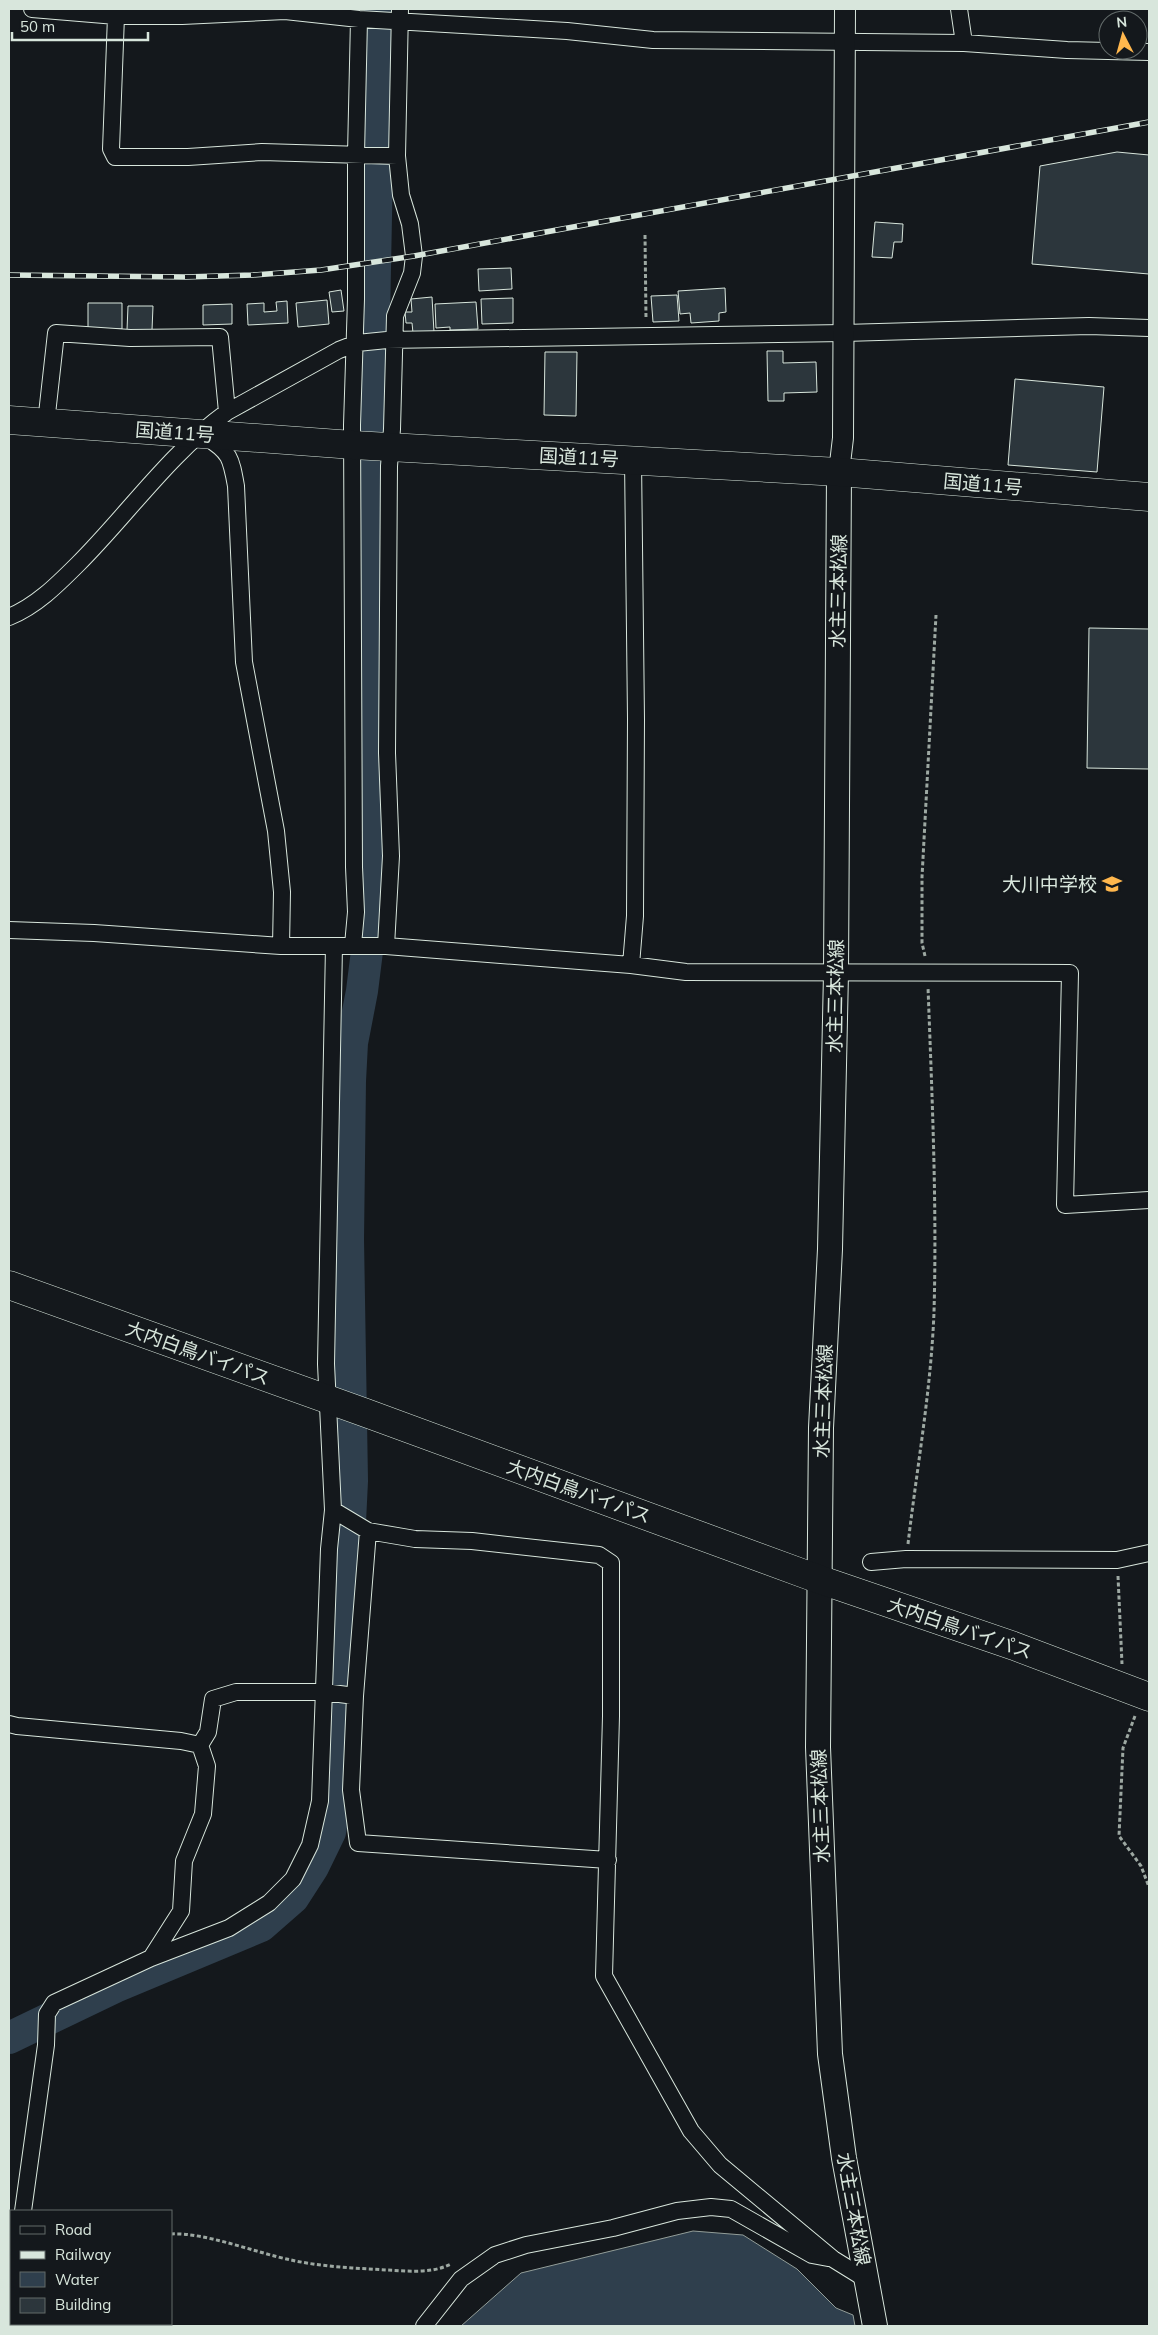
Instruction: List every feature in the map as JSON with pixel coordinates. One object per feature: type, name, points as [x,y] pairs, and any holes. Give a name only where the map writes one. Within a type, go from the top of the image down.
[{"type":"highway","name":"国道11号","points":[[9,420],[371,446],[633,459],[840,472],[1149,497]]},
{"type":"highway","name":"大内白鳥バイパス","points":[[9,1285],[333,1401],[821,1580],[1014,1646],[1138,1693]]},
{"type":"main road","name":"水主三本松線","points":[[840,472],[836,973],[830,1248],[821,1428],[818,1747],[830,2054],[844,2158],[875,2326]]},
{"type":"street","points":[[32,9],[116,16],[182,16],[285,11],[359,19],[401,15],[653,40],[964,43],[1067,50],[1149,52]]},
{"type":"street","points":[[840,472],[843,438],[845,9]]},
{"type":"street","points":[[959,9],[964,43]]},
{"type":"street","points":[[355,945],[356,892],[354,858],[371,446],[395,316],[412,273],[414,256],[410,224],[401,195],[397,156],[401,15]]},
{"type":"street","points":[[116,16],[111,148],[114,157],[188,157],[262,152],[397,156]]},
{"type":"street","points":[[359,19],[356,154],[356,343],[371,446],[387,509],[387,753],[391,856],[383,946]]},
{"type":"street","points":[[9,618],[34,604],[53,589],[101,542],[186,445],[227,412],[339,350],[356,343],[391,340],[844,333],[1089,326],[1149,328]]},
{"type":"street","points":[[46,423],[56,333],[130,338],[220,337],[227,412]]},
{"type":"street","points":[[200,434],[223,448],[232,465],[236,486],[244,662],[276,831],[282,892],[281,946]]},
{"type":"street","points":[[631,965],[634,916],[636,719],[633,459]]},
{"type":"street","points":[[9,930],[94,933],[281,946],[383,946],[631,965],[686,972],[1070,974],[1065,1205],[1149,1200]]},
{"type":"street","points":[[23,2210],[46,2038],[47,2014],[54,2003],[151,1958],[229,1928],[269,1903],[293,1879],[310,1844],[320,1800],[327,1692],[328,1549],[336,1512],[333,1401],[326,1364],[334,946]]},
{"type":"street","points":[[336,1512],[366,1529],[415,1539],[472,1541],[599,1555],[611,1563],[611,1716],[604,1976],[691,2131],[720,2165],[833,2259],[866,2280]]},
{"type":"street","points":[[366,1529],[353,1696],[351,1790],[358,1843],[608,1860]]},
{"type":"street","points":[[871,1562],[906,1558],[1117,1560],[1149,1553]]},
{"type":"street","points":[[200,1745],[208,1732],[213,1699],[236,1692],[327,1692],[353,1696]]},
{"type":"street","points":[[9,1724],[182,1741],[200,1745]]},
{"type":"street","points":[[151,1958],[181,1911],[184,1861],[203,1814],[207,1766],[200,1745]]},
{"type":"street","points":[[424,2326],[461,2279],[494,2255],[526,2245],[613,2228],[677,2211],[710,2206],[731,2209],[812,2255],[833,2259]]},
{"type":"path","points":[[645,235],[646,328]]},
{"type":"path","points":[[906,1558],[926,1416],[934,1312],[935,1210],[928,972],[922,943],[922,877],[936,615]]},
{"type":"path","points":[[1117,1560],[1122,1636],[1138,1693],[1136,1713],[1124,1748],[1119,1836],[1141,1866],[1149,1887]]},
{"type":"path","points":[[172,2234],[204,2239],[292,2261],[337,2267],[414,2272],[441,2269],[457,2261]]},
{"type":"water","points":[[693,2231],[743,2235],[797,2269],[836,2308],[853,2315],[855,2326],[461,2326],[521,2273]]},
{"type":"building","points":[[1117,152],[1149,155],[1149,274],[1032,264],[1040,166]]},
{"type":"building","points":[[875,222],[903,224],[902,242],[894,242],[892,258],[872,257]]},
{"type":"building","points":[[511,268],[512,289],[479,291],[478,269]]},
{"type":"building","points":[[725,288],[726,312],[719,313],[719,321],[691,323],[690,313],[680,314],[678,291]]},
{"type":"building","points":[[341,290],[344,311],[332,312],[329,292]]},
{"type":"building","points":[[677,295],[679,321],[653,322],[651,296]]},
{"type":"building","points":[[432,297],[434,332],[413,333],[412,323],[406,323],[405,312],[412,312],[411,299]]},
{"type":"building","points":[[513,298],[513,323],[482,324],[481,299]]},
{"type":"building","points":[[327,300],[329,324],[298,327],[296,303]]},
{"type":"building","points":[[287,301],[288,323],[248,325],[247,304],[264,303],[264,312],[277,311],[276,302]]},
{"type":"building","points":[[476,302],[478,329],[450,330],[450,327],[436,328],[435,304]]},
{"type":"building","points":[[88,303],[122,303],[122,329],[88,329]]},
{"type":"building","points":[[232,304],[232,324],[203,325],[203,305]]},
{"type":"building","points":[[128,306],[153,306],[152,330],[127,330]]},
{"type":"building","points":[[767,351],[783,351],[783,363],[816,362],[817,392],[784,393],[784,401],[768,401]]},
{"type":"building","points":[[545,352],[577,352],[576,416],[544,415]]},
{"type":"building","points":[[1015,379],[1104,387],[1097,472],[1008,465]]},
{"type":"building","points":[[1089,628],[1149,629],[1149,769],[1087,768]]},
{"type":"waterway","points":[[9,2038],[115,1987],[261,1926],[293,1898],[313,1867],[330,1832],[337,1790],[352,1481],[348,1239],[350,1081],[352,1043],[362,991],[370,927],[371,475],[380,9]]},
{"type":"railway","points":[[9,275],[185,277],[321,270],[414,256],[1149,122]]},
{"type":"place","name":"大川中学校","points":[[1112,884]]}]
